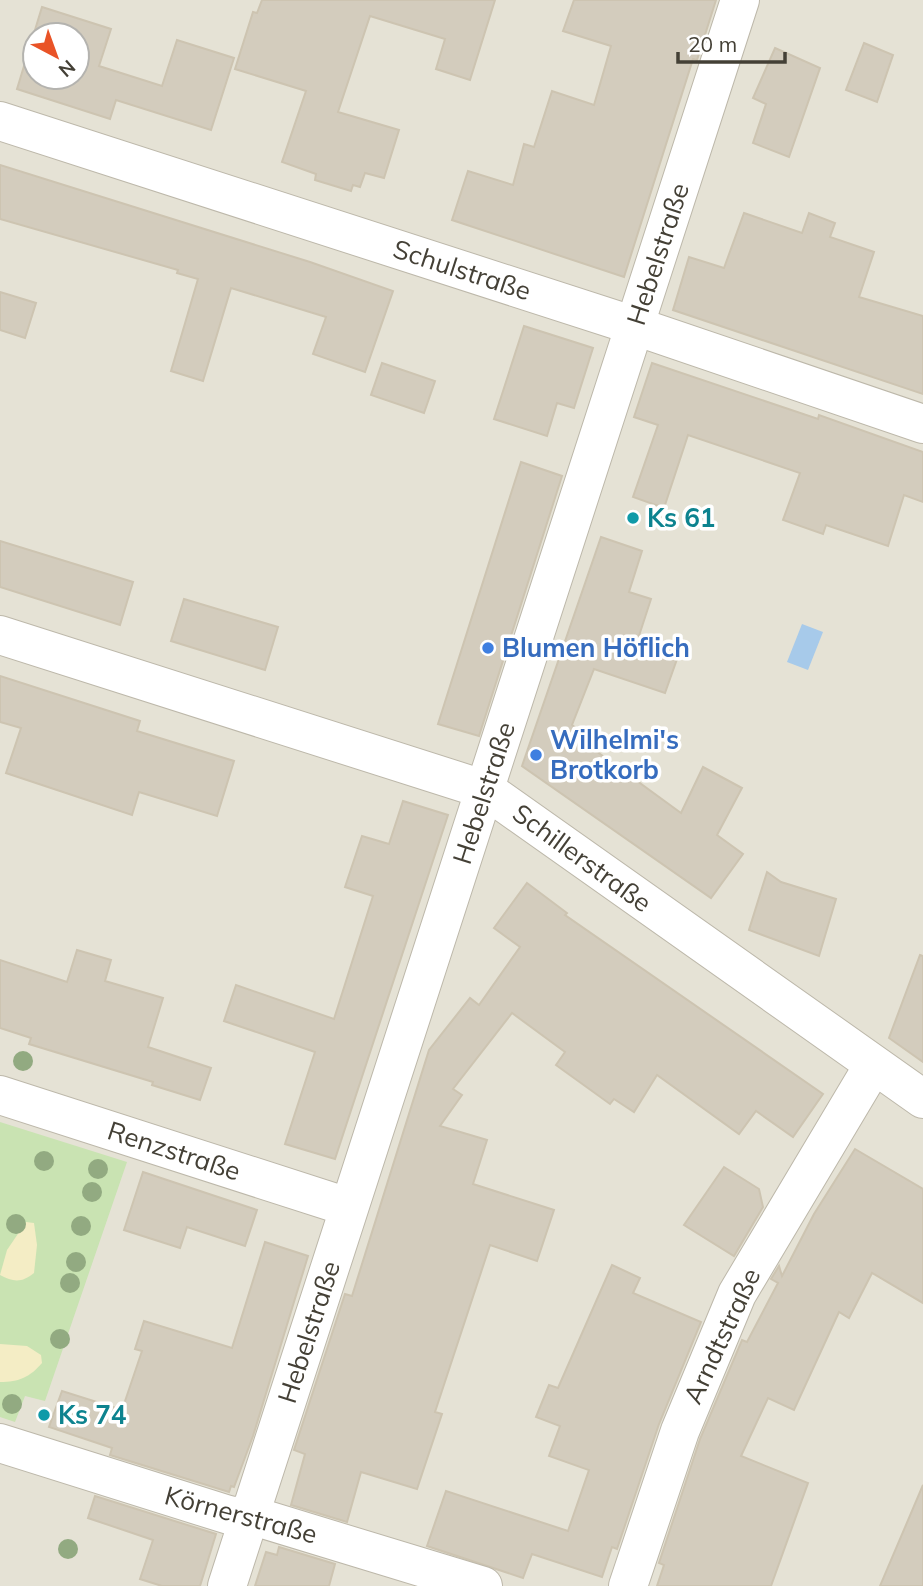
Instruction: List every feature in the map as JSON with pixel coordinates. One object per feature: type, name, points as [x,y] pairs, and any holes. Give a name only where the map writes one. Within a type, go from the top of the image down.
[{"type":"street","name":"Hebelstraße","points":[[227,1586],[740,0]]},
{"type":"street","name":"Schulstraße","points":[[0,121],[635,326],[923,424]]},
{"type":"street","name":"Schillerstraße","points":[[0,635],[486,790],[923,1099]]},
{"type":"street","name":"Arndtstraße","points":[[628,1586],[680,1431],[737,1294],[873,1066]]},
{"type":"street","name":"Renzstraße","points":[[0,1095],[348,1207]]},
{"type":"street","name":"Körnerstraße","points":[[0,1443],[232,1516],[250,1516],[483,1586]]},
{"type":"shaded area","points":[[0,0],[923,0],[923,1586],[0,1586]]},
{"type":"green space","points":[[0,1122],[127,1162],[45,1401],[25,1396],[15,1422],[0,1417]]},
{"type":"sand","points":[[26,1222],[34,1223],[37,1245],[34,1273],[21,1280],[9,1279],[0,1275],[7,1250]]},
{"type":"sand","points":[[0,1344],[27,1346],[41,1355],[42,1363],[24,1378],[0,1382]]},
{"type":"water","points":[[802,624],[823,632],[808,670],[787,662]]},
{"type":"building","points":[[262,0],[495,0],[470,80],[436,69],[445,39],[370,16],[338,112],[399,130],[384,178],[365,173],[360,187],[353,185],[351,191],[315,180],[316,174],[282,162],[306,91],[235,69],[253,12],[257,13]]},
{"type":"building","points":[[574,0],[716,0],[697,60],[693,59],[624,277],[452,220],[468,171],[513,185],[524,144],[534,147],[552,91],[594,105],[611,46],[563,31]]},
{"type":"building","points":[[42,7],[86,21],[38,21]]},
{"type":"building","points":[[91,23],[111,29],[99,66],[162,86],[177,40],[234,58],[211,130],[116,100],[110,119],[23,91],[91,91]]},
{"type":"building","points":[[864,43],[893,55],[877,102],[846,90]]},
{"type":"building","points":[[775,48],[820,68],[789,157],[753,143],[766,104],[753,98]]},
{"type":"building","points":[[0,165],[310,262],[393,291],[365,372],[313,354],[326,317],[231,288],[203,381],[171,371],[198,279],[177,273],[178,270],[0,219]]},
{"type":"building","points":[[744,213],[802,233],[809,213],[835,223],[830,237],[874,252],[859,297],[923,316],[923,394],[673,310],[689,257],[724,268]]},
{"type":"building","points":[[0,292],[36,303],[25,338],[0,330]]},
{"type":"building","points":[[524,326],[593,348],[574,408],[557,403],[547,436],[494,419]]},
{"type":"building","points":[[382,363],[435,381],[424,413],[371,395]]},
{"type":"building","points":[[652,363],[818,419],[819,415],[923,452],[923,502],[904,495],[888,546],[826,525],[823,534],[783,520],[800,473],[688,435],[664,508],[633,497],[658,425],[634,417]]},
{"type":"building","points":[[521,462],[562,476],[479,736],[438,724]]},
{"type":"building","points":[[601,537],[642,551],[629,592],[651,599],[636,645],[677,659],[665,693],[594,669],[572,725],[600,746],[596,751],[681,813],[703,767],[742,788],[717,835],[743,854],[711,898],[522,766]]},
{"type":"building","points":[[0,541],[133,582],[120,625],[0,587]]},
{"type":"building","points":[[184,599],[278,627],[265,670],[171,641]]},
{"type":"building","points":[[0,676],[140,721],[137,731],[234,761],[217,816],[139,792],[132,815],[6,773],[21,728],[0,722]]},
{"type":"building","points":[[403,801],[448,815],[335,1159],[285,1144],[315,1052],[224,1021],[236,985],[334,1019],[373,896],[345,887],[362,836],[389,844]]},
{"type":"building","points":[[767,872],[781,882],[836,899],[819,956],[749,930]]},
{"type":"building","points":[[527,883],[567,913],[565,915],[823,1094],[793,1137],[756,1111],[739,1134],[657,1075],[634,1112],[614,1099],[610,1104],[556,1065],[565,1052],[512,1013],[453,1089],[462,1095],[440,1126],[487,1140],[473,1184],[554,1210],[537,1261],[490,1245],[435,1412],[442,1414],[417,1489],[361,1472],[347,1522],[291,1505],[305,1454],[294,1450],[345,1294],[352,1296],[429,1050],[470,998],[479,1005],[520,947],[494,928]]},
{"type":"building","points":[[77,950],[111,960],[105,981],[163,998],[148,1047],[211,1068],[200,1100],[152,1085],[153,1082],[29,1044],[31,1038],[0,1028],[0,960],[67,982]]},
{"type":"building","points":[[920,955],[923,956],[923,1062],[889,1038]]},
{"type":"building","points":[[855,1149],[923,1189],[923,1303],[872,1273],[849,1318],[839,1312],[794,1410],[768,1398],[741,1456],[808,1483],[771,1586],[657,1586],[664,1565],[659,1563],[700,1439],[742,1340],[747,1342],[778,1283],[771,1279],[779,1266],[782,1276],[814,1214]]},
{"type":"building","points":[[724,1167],[759,1189],[763,1207],[734,1256],[684,1225]]},
{"type":"building","points":[[143,1172],[257,1210],[245,1246],[187,1227],[180,1248],[124,1230]]},
{"type":"building","points":[[265,1242],[308,1256],[253,1436],[234,1487],[231,1486],[229,1492],[110,1455],[112,1448],[49,1427],[62,1391],[122,1410],[142,1351],[135,1349],[144,1321],[232,1348]]},
{"type":"building","points":[[612,1265],[640,1278],[633,1293],[701,1322],[659,1424],[617,1549],[612,1547],[602,1577],[532,1554],[523,1578],[427,1546],[446,1491],[568,1531],[589,1470],[549,1456],[560,1426],[536,1417],[549,1385],[558,1388]]},
{"type":"building","points":[[923,1485],[923,1586],[880,1586]]},
{"type":"building","points":[[95,1496],[216,1534],[200,1586],[162,1586],[140,1579],[153,1540],[88,1518]]},
{"type":"building","points":[[279,1547],[335,1564],[329,1586],[255,1586],[266,1552],[277,1555]]},
{"type":"place","name":"Ks 61","points":[[633,518]]},
{"type":"place","name":"Blumen Höflich","points":[[488,648]]},
{"type":"place","name":"Wilhelmi's Brotkorb","points":[[536,755]]},
{"type":"place","name":"Ks 74","points":[[44,1415]]}]
